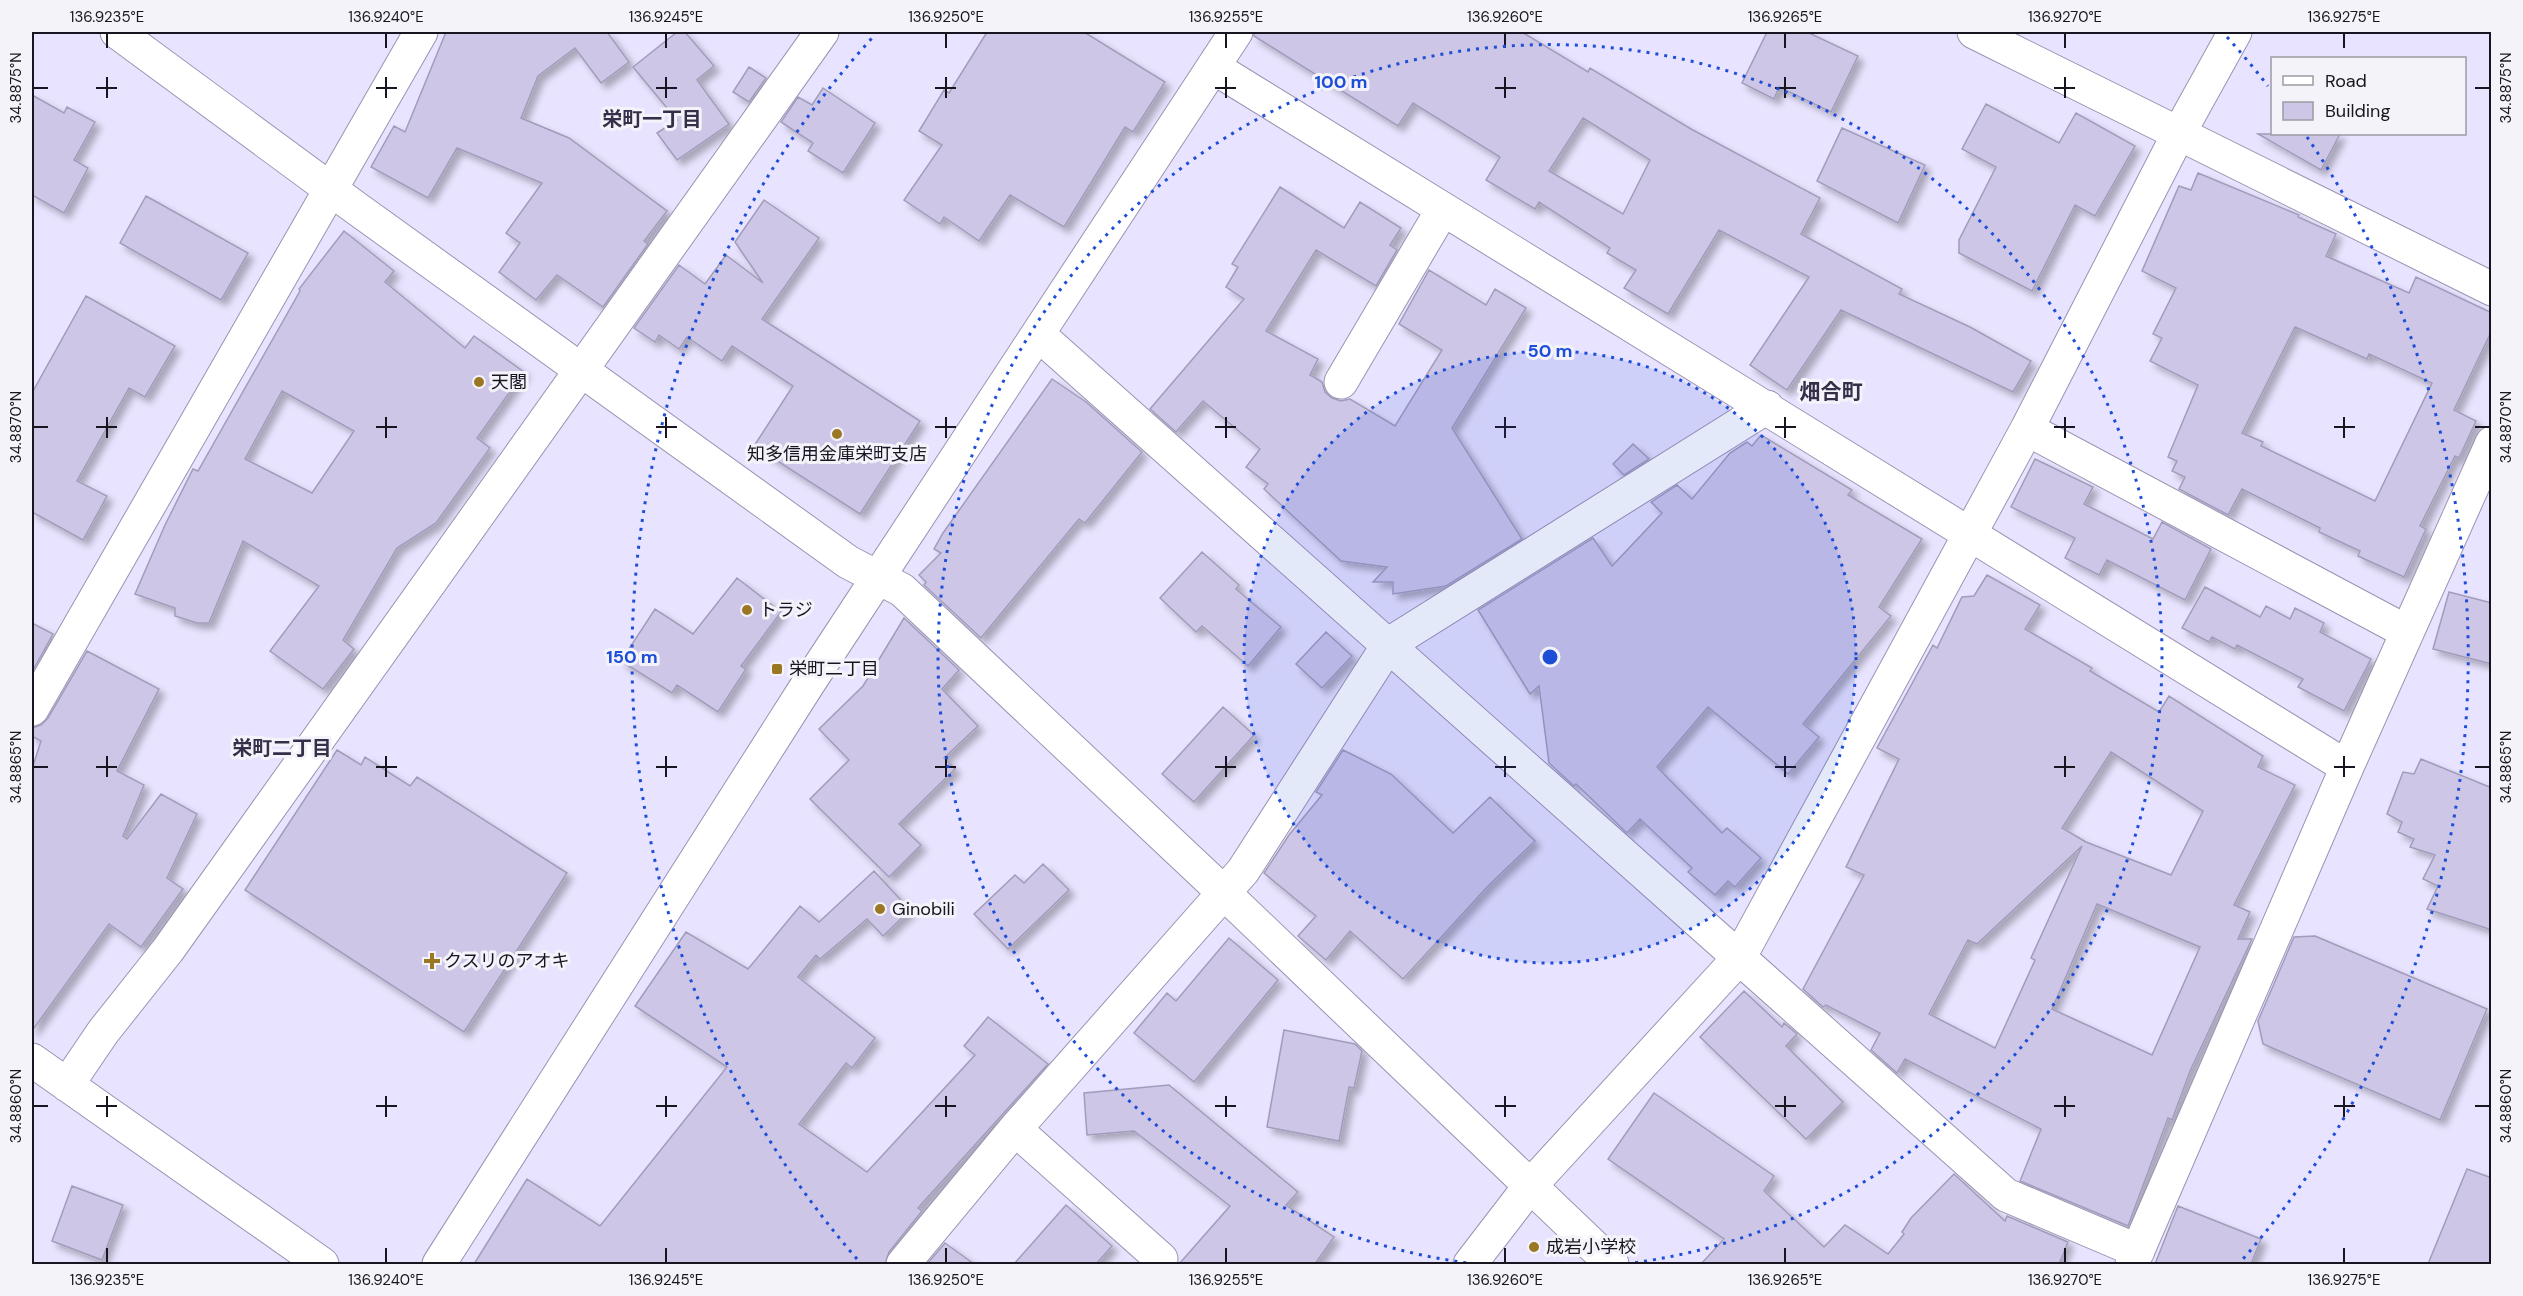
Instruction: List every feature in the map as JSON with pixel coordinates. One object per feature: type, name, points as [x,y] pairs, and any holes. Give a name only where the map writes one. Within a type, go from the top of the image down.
[{"type":"street","points":[[117,32],[838,555],[902,590],[1223,892],[1530,1186],[1556,1223],[1612,1264]]},
{"type":"street","points":[[32,709],[421,32]]},
{"type":"street","points":[[68,1085],[103,1032],[168,950],[822,32]]},
{"type":"street","points":[[439,1264],[878,577],[1236,32]]},
{"type":"street","points":[[1974,32],[2492,289]]},
{"type":"street","points":[[1470,1264],[1530,1186],[1738,958],[2027,429],[2179,133],[2235,32]]},
{"type":"street","points":[[1213,67],[2347,767]]},
{"type":"street","points":[[1341,382],[1443,209]]},
{"type":"street","points":[[1039,335],[2006,1195],[2135,1258],[2347,767],[2492,443]]},
{"type":"street","points":[[903,1264],[1015,1129],[1243,871],[1389,645],[1767,407]]},
{"type":"street","points":[[2027,429],[2407,632]]},
{"type":"street","points":[[32,1060],[322,1264]]},
{"type":"street","points":[[1015,1129],[1161,1259]]},
{"type":"building","points":[[446,32],[607,32],[629,62],[601,83],[575,48],[538,76],[521,118],[569,138],[667,211],[644,241],[648,244],[603,307],[557,275],[536,300],[499,272],[520,243],[506,233],[542,183],[457,148],[428,198],[371,167],[394,126],[405,132]]},
{"type":"building","points":[[677,32],[685,32],[714,66],[697,80],[729,124],[677,160],[657,133],[677,120],[633,67]]},
{"type":"building","points":[[987,32],[1084,32],[1165,82],[1133,132],[1125,127],[1064,227],[1010,195],[979,241],[944,217],[940,224],[904,200],[942,145],[919,131],[944,90],[949,93]]},
{"type":"building","points":[[1254,32],[1522,32],[1588,72],[1590,68],[1691,129],[1820,198],[1801,234],[1902,289],[1899,294],[1970,327],[2031,361],[2013,392],[1841,310],[1787,390],[1750,365],[1809,277],[1719,230],[1668,314],[1624,288],[1636,270],[1607,253],[1610,248],[1539,202],[1535,209],[1486,180],[1500,157],[1413,103],[1398,126],[1254,36]],"holes":[[[1583,118],[1650,160],[1623,214],[1549,171]]]},
{"type":"building","points":[[1767,32],[1807,32],[1858,56],[1831,112],[1779,87],[1774,99],[1742,83]]},
{"type":"building","points":[[749,67],[766,78],[749,102],[733,92]]},
{"type":"building","points":[[823,88],[875,123],[843,173],[808,151],[813,143],[781,122],[798,97],[812,105]]},
{"type":"building","points":[[32,95],[64,113],[67,107],[95,122],[74,160],[88,168],[64,213],[32,195]]},
{"type":"building","points":[[1986,104],[2059,143],[2076,113],[2135,146],[2095,216],[2075,205],[2032,291],[1959,253],[1959,240],[1996,167],[1962,149]]},
{"type":"building","points":[[1842,128],[1925,165],[1898,223],[1817,181]]},
{"type":"building","points":[[2258,134],[2339,135],[2321,170]]},
{"type":"building","points":[[2198,173],[2299,215],[2298,217],[2336,234],[2326,256],[2409,293],[2416,277],[2492,313],[2492,330],[2454,410],[2476,421],[2459,458],[2455,456],[2420,526],[2426,529],[2404,577],[2358,556],[2360,551],[2319,532],[2320,528],[2242,489],[2228,515],[2179,489],[2185,477],[2172,471],[2177,461],[2168,457],[2198,385],[2150,361],[2162,338],[2153,334],[2176,288],[2142,271],[2179,186],[2191,190]],"holes":[[[2295,327],[2367,359],[2369,354],[2432,383],[2375,501],[2261,446],[2263,442],[2242,433]]]},
{"type":"building","points":[[1280,187],[1344,228],[1360,202],[1401,228],[1390,245],[1397,250],[1376,286],[1316,250],[1266,331],[1318,359],[1310,375],[1322,382],[1325,392],[1332,398],[1341,401],[1350,399],[1395,426],[1442,350],[1399,324],[1429,270],[1486,305],[1495,289],[1526,308],[1452,428],[1522,539],[1446,586],[1393,594],[1393,582],[1373,582],[1387,567],[1341,561],[1264,489],[1268,484],[1246,467],[1260,449],[1203,401],[1176,432],[1150,409],[1244,299],[1226,287],[1238,267],[1232,264]]},
{"type":"building","points":[[146,196],[248,253],[221,300],[120,243]]},
{"type":"building","points":[[764,200],[819,238],[762,319],[920,421],[860,514],[754,446],[793,386],[732,346],[722,361],[687,337],[679,349],[659,335],[655,342],[634,328],[679,265],[705,284],[726,255],[763,283],[735,242]]},
{"type":"building","points":[[344,231],[394,271],[385,282],[465,348],[474,336],[524,372],[477,438],[490,448],[436,523],[397,548],[343,640],[354,649],[323,689],[270,651],[319,586],[243,541],[209,623],[197,623],[175,616],[175,608],[135,594],[165,525],[193,469],[198,471],[300,291],[299,289]],"holes":[[[282,391],[354,431],[312,493],[245,459]]]},
{"type":"building","points":[[86,296],[175,346],[145,397],[129,388],[77,481],[107,496],[83,540],[32,512],[32,393]]},
{"type":"building","points":[[1052,379],[1086,402],[1142,452],[1085,523],[1079,519],[981,638],[924,585],[926,582],[919,575],[941,553],[934,549],[943,533]]},
{"type":"building","points":[[1761,435],[1852,490],[1848,495],[1922,539],[1879,607],[1891,616],[1803,724],[1819,737],[1788,774],[1708,707],[1657,767],[1722,833],[1727,828],[1761,858],[1735,887],[1728,881],[1715,895],[1688,872],[1692,868],[1640,819],[1627,833],[1576,784],[1574,786],[1549,763],[1539,686],[1530,694],[1478,610],[1593,538],[1612,566],[1662,513],[1651,502],[1677,485],[1692,499],[1730,453],[1747,442],[1752,446]]},
{"type":"building","points":[[1633,444],[1649,459],[1624,475],[1613,464]]},
{"type":"building","points":[[2035,459],[2093,487],[2084,504],[2153,539],[2162,522],[2211,549],[2185,600],[2107,560],[2099,575],[2065,558],[2075,538],[2011,507]]},
{"type":"building","points":[[1202,552],[1239,585],[1236,589],[1281,627],[1248,666],[1202,626],[1196,632],[1160,598]]},
{"type":"building","points":[[1987,575],[2040,605],[2025,629],[2092,668],[2090,671],[2159,712],[2169,696],[2263,756],[2258,767],[2295,785],[2234,905],[2250,912],[2238,939],[2252,939],[2190,1071],[2172,1120],[2168,1118],[2128,1226],[2020,1181],[2041,1129],[1905,1059],[1897,1073],[1871,1050],[1880,1033],[1826,1005],[1823,1007],[1803,989],[1864,875],[1846,867],[1899,759],[1877,748],[1933,645],[1937,648],[1962,597],[1974,596]],"holes":[[[2111,752],[2203,811],[2171,875],[2086,842],[2062,828]],[[2082,846],[2031,958],[2035,960],[1995,1048],[1929,1014],[1968,940],[1977,944]],[[2097,904],[2200,947],[2152,1055],[2052,1009]]]},
{"type":"building","points":[[737,578],[781,612],[741,666],[746,669],[718,712],[677,685],[672,693],[621,661],[655,609],[693,634]]},
{"type":"building","points":[[2205,587],[2260,617],[2266,606],[2290,619],[2295,608],[2324,623],[2320,632],[2371,659],[2344,711],[2298,687],[2303,679],[2237,645],[2235,649],[2212,637],[2209,642],[2182,628]]},
{"type":"building","points":[[2449,592],[2492,603],[2492,664],[2433,649]]},
{"type":"building","points":[[904,618],[959,670],[942,689],[978,726],[944,758],[955,769],[899,824],[921,845],[889,877],[810,799],[849,760],[819,729],[863,686]]},
{"type":"building","points":[[32,623],[53,634],[32,672]]},
{"type":"building","points":[[1326,632],[1352,656],[1322,688],[1296,664]]},
{"type":"building","points":[[87,651],[159,689],[117,771],[144,785],[123,836],[127,839],[161,794],[197,814],[167,878],[183,889],[141,947],[109,924],[32,1031],[32,769],[41,741],[32,736],[32,728],[41,725],[48,718]]},
{"type":"building","points":[[1223,707],[1254,735],[1194,802],[1162,774]]},
{"type":"building","name":"クスリのアオキ","points":[[337,750],[361,765],[365,757],[410,786],[417,777],[567,873],[464,1032],[245,890]]},
{"type":"building","points":[[1343,750],[1391,774],[1453,833],[1490,797],[1535,841],[1488,886],[1403,979],[1350,931],[1326,960],[1298,936],[1316,916],[1264,873],[1289,835],[1322,795],[1316,792]]},
{"type":"building","points":[[2421,759],[2492,788],[2492,930],[2427,909],[2438,886],[2423,879],[2435,855],[2410,847],[2414,839],[2398,832],[2402,822],[2387,814],[2403,772],[2414,774]]},
{"type":"building","points":[[1043,864],[1069,890],[1008,949],[974,914],[1015,875],[1024,883]]},
{"type":"building","points":[[874,871],[910,910],[883,936],[867,919],[820,959],[816,955],[798,977],[875,1038],[852,1068],[846,1063],[799,1124],[867,1172],[975,1055],[964,1046],[988,1017],[1048,1064],[918,1208],[922,1211],[889,1252],[885,1264],[474,1264],[527,1179],[600,1226],[727,1067],[635,1006],[686,932],[748,969],[800,906],[819,922]]},
{"type":"building","points":[[2315,936],[2487,1009],[2440,1120],[2263,1044],[2258,1021],[2294,937]]},
{"type":"building","points":[[1229,938],[1278,980],[1194,1082],[1134,1033],[1167,993],[1176,1001]]},
{"type":"building","points":[[1744,991],[1782,1027],[1784,1023],[1797,1034],[1786,1046],[1843,1102],[1806,1139],[1700,1037]]},
{"type":"building","points":[[1284,1030],[1355,1044],[1362,1051],[1354,1088],[1349,1087],[1339,1141],[1267,1127]]},
{"type":"building","points":[[1169,1085],[1298,1192],[1286,1205],[1334,1237],[1315,1264],[1179,1264],[1230,1206],[1134,1131],[1087,1135],[1084,1093]]},
{"type":"building","points":[[1654,1093],[1774,1176],[1764,1191],[1824,1247],[1845,1225],[1888,1254],[1904,1234],[1902,1232],[1911,1218],[1954,1174],[2005,1221],[2007,1216],[2068,1242],[2059,1264],[1701,1264],[1724,1239],[1608,1159]]},
{"type":"building","points":[[2467,1169],[2492,1178],[2492,1264],[2428,1264]]},
{"type":"building","points":[[72,1186],[123,1205],[102,1260],[52,1241]]},
{"type":"building","points":[[1066,1205],[1112,1246],[1096,1264],[1014,1264]]},
{"type":"building","points":[[2178,1206],[2261,1239],[2251,1264],[2155,1264]]},
{"type":"building","points":[[945,1243],[974,1264],[927,1264]]},
{"type":"place","name":"天閣","points":[[479,382]]},
{"type":"place","name":"知多信用金庫栄町支店","points":[[837,434]]},
{"type":"place","name":"トラジ","points":[[747,610]]},
{"type":"place","name":"栄町二丁目","points":[[777,669]]},
{"type":"place","name":"Ginobili","points":[[880,909]]},
{"type":"place","name":"クスリのアオキ","points":[[432,961]]},
{"type":"place","name":"成岩小学校","points":[[1534,1247]]},
{"type":"district","name":"栄町一丁目","points":[[652,119]]},
{"type":"district","name":"畑合町","points":[[1831,392]]},
{"type":"district","name":"栄町二丁目","points":[[282,748]]}]
